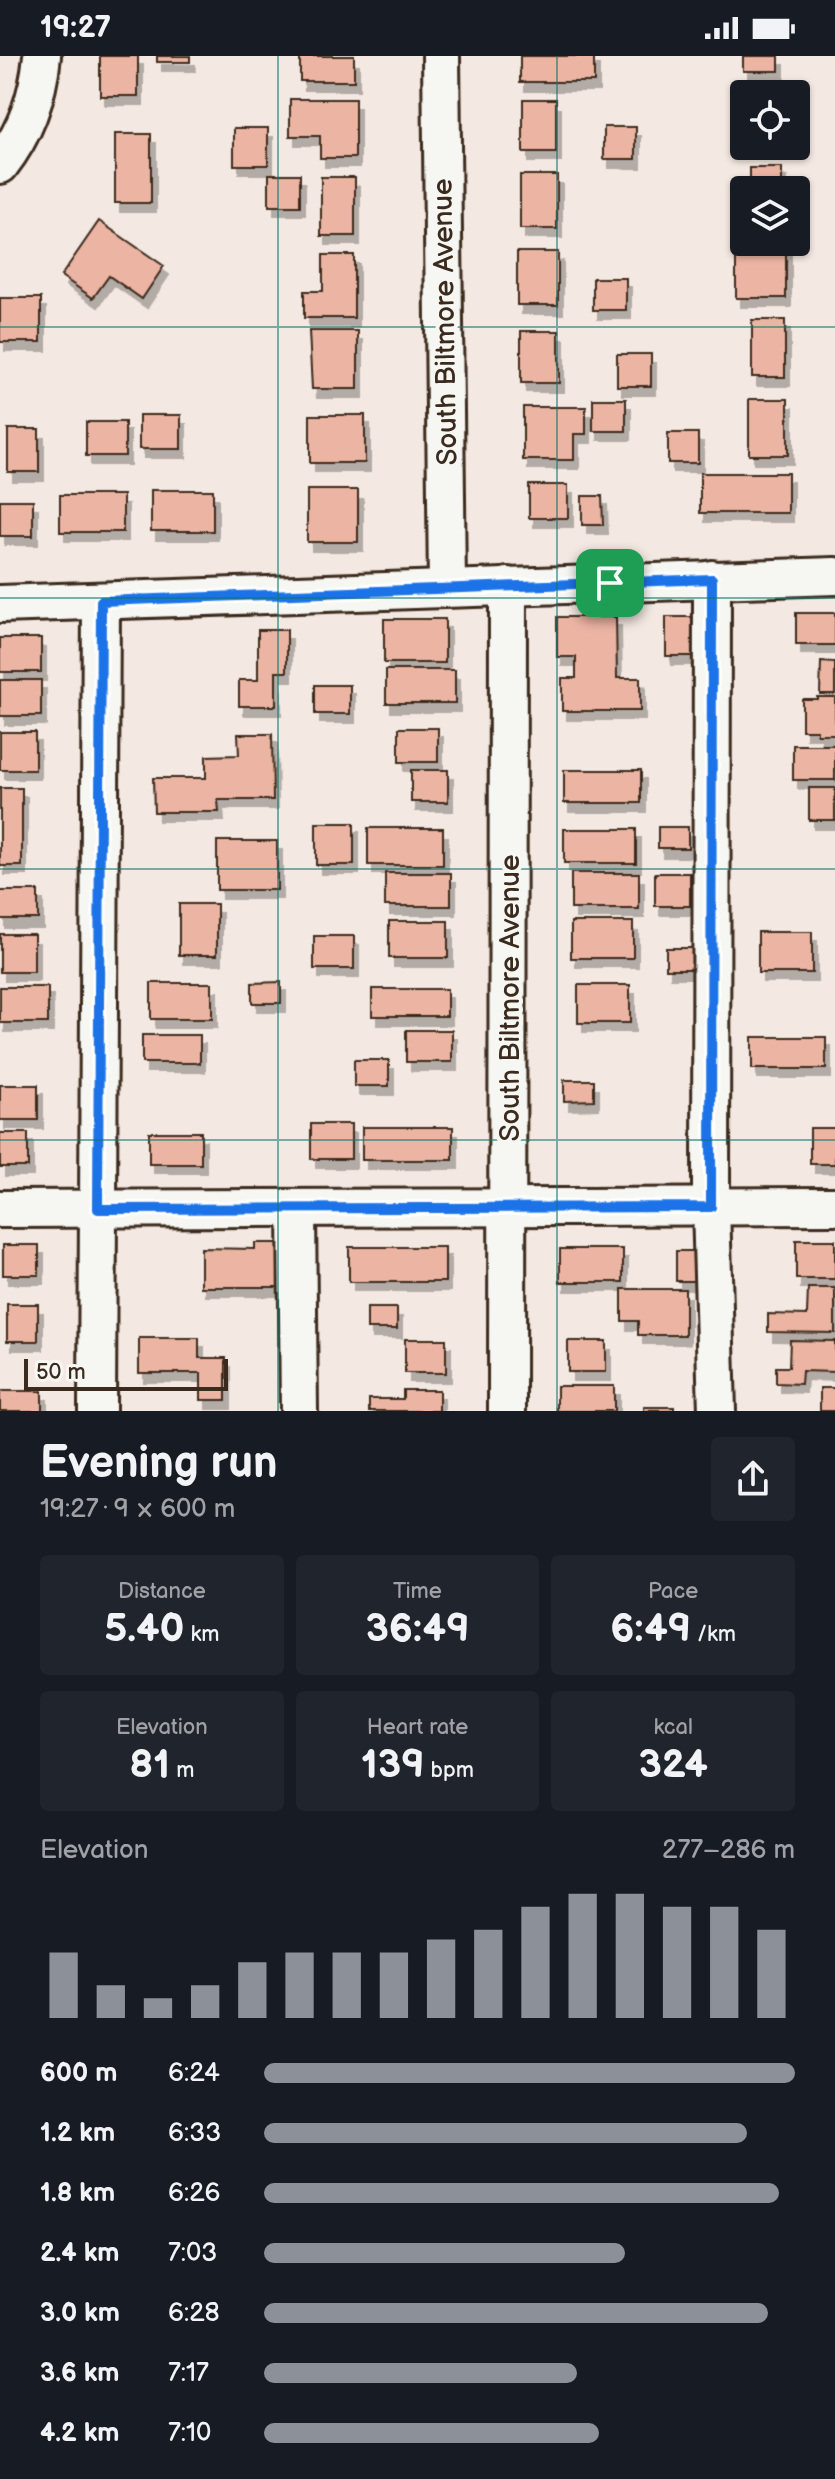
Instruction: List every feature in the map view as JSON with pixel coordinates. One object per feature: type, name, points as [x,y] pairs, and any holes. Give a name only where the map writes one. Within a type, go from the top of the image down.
[{"type":"street","points":[[0,165],[29,119],[42,56]]},
{"type":"street","name":"South Biltmore Avenue","points":[[441,56],[447,587]]},
{"type":"street","points":[[0,604],[835,576]]},
{"type":"street","points":[[712,579],[711,1207],[717,1411]]},
{"type":"street","name":"South Biltmore Avenue","points":[[507,1411],[508,586]]},
{"type":"street","points":[[97,1411],[101,601]]},
{"type":"street","points":[[0,1209],[835,1206]]},
{"type":"street","points":[[297,1209],[299,1411]]},
{"type":"building","points":[[100,56],[138,56],[138,96],[100,96]]},
{"type":"building","points":[[157,56],[190,56],[190,62],[157,62]]},
{"type":"building","points":[[300,56],[354,56],[354,81],[300,81]]},
{"type":"building","points":[[520,56],[594,56],[594,82],[520,82]]},
{"type":"building","points":[[743,56],[779,56],[779,71],[743,71]]},
{"type":"building","points":[[290,99],[355,99],[355,158],[320,158],[320,136],[290,136]]},
{"type":"building","points":[[523,99],[556,99],[556,153],[523,153]]},
{"type":"building","points":[[604,127],[636,127],[636,159],[604,159]]},
{"type":"building","points":[[234,128],[268,128],[268,165],[234,165]]},
{"type":"building","points":[[115,134],[151,134],[151,203],[115,203]]},
{"type":"building","points":[[750,168],[782,168],[782,176],[750,176]]},
{"type":"building","points":[[269,174],[300,174],[300,206],[269,206]]},
{"type":"building","points":[[520,175],[557,175],[557,229],[520,229]]},
{"type":"building","points":[[321,177],[355,177],[355,236],[321,236]]},
{"type":"building","points":[[99,221],[164,266],[142,299],[109,276],[93,298],[61,276]]},
{"type":"building","points":[[517,252],[558,252],[558,305],[517,305]]},
{"type":"building","points":[[323,255],[354,255],[354,318],[304,318],[304,291],[323,291]]},
{"type":"building","points":[[736,256],[786,256],[786,298],[736,298]]},
{"type":"building","points":[[593,278],[626,278],[626,310],[593,310]]},
{"type":"building","points":[[0,298],[41,298],[41,342],[0,342]]},
{"type":"building","points":[[752,320],[785,320],[785,377],[752,377]]},
{"type":"building","points":[[309,331],[358,331],[358,389],[312,389]]},
{"type":"building","points":[[521,331],[559,331],[559,383],[521,383]]},
{"type":"building","points":[[617,354],[651,354],[651,386],[617,386]]},
{"type":"building","points":[[593,399],[626,399],[626,431],[593,431]]},
{"type":"building","points":[[749,399],[788,399],[788,455],[749,455]]},
{"type":"building","points":[[523,407],[586,407],[586,434],[574,434],[574,460],[523,460]]},
{"type":"building","points":[[139,415],[181,415],[181,449],[139,449]]},
{"type":"building","points":[[310,415],[365,415],[365,463],[310,463]]},
{"type":"building","points":[[86,422],[125,422],[125,456],[86,456]]},
{"type":"building","points":[[8,429],[39,429],[39,472],[8,472]]},
{"type":"building","points":[[668,433],[698,433],[698,463],[668,463]]},
{"type":"building","points":[[700,473],[788,473],[788,513],[700,513]]},
{"type":"building","points":[[529,485],[568,485],[568,518],[529,518]]},
{"type":"building","points":[[151,490],[213,490],[213,531],[151,531]]},
{"type":"building","points":[[307,490],[358,490],[358,542],[307,542]]},
{"type":"building","points":[[60,495],[123,495],[123,532],[60,532]]},
{"type":"building","points":[[582,496],[602,496],[603,525],[582,525]]},
{"type":"building","points":[[0,500],[33,500],[33,536],[0,536]]},
{"type":"building","points":[[796,613],[835,613],[835,645],[796,645]]},
{"type":"building","points":[[557,617],[616,617],[617,678],[640,678],[640,711],[562,711],[562,678],[576,678],[576,657],[557,657]]},
{"type":"building","points":[[666,617],[701,617],[701,656],[666,656]]},
{"type":"building","points":[[384,619],[445,619],[445,663],[384,663]]},
{"type":"building","points":[[258,630],[287,630],[287,672],[276,672],[276,706],[239,706],[239,680],[258,680]]},
{"type":"building","points":[[0,638],[41,638],[41,672],[0,672]]},
{"type":"building","points":[[821,662],[835,663],[835,694],[820,694]]},
{"type":"building","points":[[386,670],[455,670],[455,703],[386,703]]},
{"type":"building","points":[[0,680],[41,680],[41,716],[0,716]]},
{"type":"building","points":[[315,685],[350,685],[350,714],[315,714]]},
{"type":"building","points":[[835,697],[835,734],[802,730],[802,699]]},
{"type":"building","points":[[399,728],[438,728],[438,762],[399,762]]},
{"type":"building","points":[[0,732],[35,732],[35,770],[0,770]]},
{"type":"building","points":[[238,734],[272,734],[273,800],[218,800],[219,812],[154,812],[153,778],[206,778],[206,756],[239,755]]},
{"type":"building","points":[[793,745],[835,745],[835,780],[793,780]]},
{"type":"building","points":[[411,770],[448,770],[448,802],[411,802]]},
{"type":"building","points":[[564,770],[641,770],[641,803],[564,803]]},
{"type":"building","points":[[0,788],[22,788],[22,866],[0,866]]},
{"type":"building","points":[[809,788],[835,788],[835,820],[809,820]]},
{"type":"building","points":[[316,823],[354,823],[354,865],[316,865]]},
{"type":"building","points":[[658,827],[688,827],[688,848],[658,848]]},
{"type":"building","points":[[368,828],[443,828],[443,865],[368,865]]},
{"type":"building","points":[[564,829],[636,829],[636,863],[564,863]]},
{"type":"building","points":[[217,841],[277,841],[277,890],[217,890]]},
{"type":"building","points":[[385,873],[451,873],[451,906],[385,906]]},
{"type":"building","points":[[571,873],[639,873],[639,909],[571,909]]},
{"type":"building","points":[[655,873],[690,873],[690,906],[655,906]]},
{"type":"building","points":[[0,891],[38,891],[38,919],[0,919]]},
{"type":"building","points":[[179,904],[217,904],[217,955],[179,955]]},
{"type":"building","points":[[389,921],[448,921],[448,958],[389,958]]},
{"type":"building","points":[[571,922],[633,922],[633,958],[571,958]]},
{"type":"building","points":[[758,932],[812,932],[812,973],[758,973]]},
{"type":"building","points":[[0,934],[34,934],[34,972],[0,972]]},
{"type":"building","points":[[314,936],[354,936],[354,969],[314,969]]},
{"type":"building","points":[[666,948],[696,948],[696,969],[666,969]]},
{"type":"building","points":[[281,982],[281,1003],[252,1003],[252,983]]},
{"type":"building","points":[[151,983],[212,983],[212,1019],[151,1019]]},
{"type":"building","points":[[578,985],[630,985],[630,1023],[578,1023]]},
{"type":"building","points":[[0,987],[48,987],[48,1023],[0,1023]]},
{"type":"building","points":[[372,989],[447,989],[447,1016],[372,1016]]},
{"type":"building","points":[[406,1030],[452,1030],[452,1062],[406,1062]]},
{"type":"building","points":[[142,1035],[200,1035],[200,1063],[142,1063]]},
{"type":"building","points":[[752,1037],[826,1037],[826,1069],[752,1069]]},
{"type":"building","points":[[354,1060],[389,1060],[389,1086],[354,1086]]},
{"type":"building","points":[[564,1080],[594,1080],[594,1100],[564,1101]]},
{"type":"building","points":[[0,1085],[38,1085],[38,1120],[0,1120]]},
{"type":"building","points":[[311,1124],[351,1124],[351,1159],[311,1159]]},
{"type":"building","points":[[362,1127],[453,1127],[453,1160],[362,1160]]},
{"type":"building","points":[[810,1128],[835,1128],[835,1164],[810,1164]]},
{"type":"building","points":[[149,1132],[201,1132],[201,1164],[149,1164]]},
{"type":"building","points":[[0,1133],[28,1133],[28,1167],[0,1167]]},
{"type":"building","points":[[796,1240],[835,1240],[835,1279],[796,1279]]},
{"type":"building","points":[[255,1243],[288,1243],[287,1287],[201,1287],[201,1248],[255,1249]]},
{"type":"building","points":[[3,1245],[39,1245],[39,1275],[3,1275]]},
{"type":"building","points":[[349,1247],[445,1247],[445,1282],[349,1282]]},
{"type":"building","points":[[560,1249],[623,1249],[623,1282],[560,1282]]},
{"type":"building","points":[[676,1251],[697,1251],[697,1281],[676,1281]]},
{"type":"building","points":[[808,1288],[835,1288],[835,1333],[768,1332],[768,1314],[807,1315]]},
{"type":"building","points":[[622,1289],[685,1289],[685,1335],[638,1335],[638,1321],[622,1321]]},
{"type":"building","points":[[7,1304],[38,1304],[38,1341],[7,1341]]},
{"type":"building","points":[[367,1308],[397,1308],[397,1329],[367,1329]]},
{"type":"building","points":[[139,1338],[199,1338],[199,1358],[226,1358],[226,1400],[201,1400],[201,1373],[139,1373]]},
{"type":"building","points":[[405,1339],[446,1339],[446,1373],[405,1373]]},
{"type":"building","points":[[790,1340],[835,1341],[835,1372],[802,1371],[801,1384],[776,1383],[776,1367],[789,1367]]},
{"type":"building","points":[[568,1341],[606,1341],[606,1372],[568,1372]]},
{"type":"building","points":[[557,1386],[614,1386],[614,1411],[557,1411]]},
{"type":"building","points":[[820,1388],[835,1388],[835,1411],[820,1411]]},
{"type":"building","points":[[403,1390],[439,1390],[439,1411],[369,1411],[369,1399],[403,1399]]},
{"type":"building","points":[[0,1391],[42,1391],[42,1411],[0,1411]]},
{"type":"building","points":[[644,1407],[674,1407],[674,1411],[644,1411]]},
{"type":"route","points":[[712,579],[711,1207],[98,1209],[101,601],[610,583],[712,579]]}]
